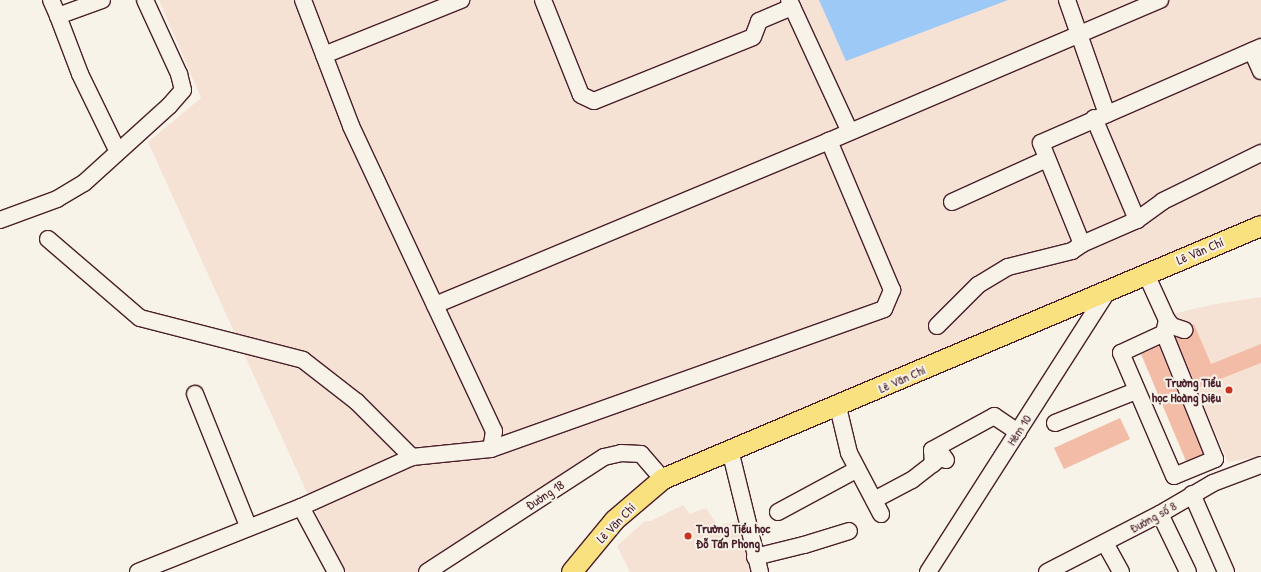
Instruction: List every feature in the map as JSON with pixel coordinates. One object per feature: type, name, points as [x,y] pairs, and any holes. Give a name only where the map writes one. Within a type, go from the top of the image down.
[{"type":"main road","name":"Lê Văn Chí","points":[[572,572],[615,520],[663,480],[730,450],[838,407],[1110,289],[1261,226]]},
{"type":"street","points":[[51,0],[80,74],[117,150]]},
{"type":"street","points":[[58,16],[102,0]]},
{"type":"street","points":[[0,220],[58,199],[84,183],[117,150],[169,106],[183,90],[179,74],[145,0]]},
{"type":"street","points":[[303,0],[351,126],[494,431],[491,449]]},
{"type":"street","points":[[324,55],[461,0]]},
{"type":"street","points":[[543,0],[582,95],[594,101],[602,100],[753,37],[760,21],[791,3],[850,130]]},
{"type":"street","points":[[1067,0],[1081,33],[1101,116],[1137,220]]},
{"type":"street","points":[[435,305],[829,141],[850,130],[1160,0]]},
{"type":"street","points":[[1082,244],[1041,143],[1257,49],[1261,71]]},
{"type":"street","points":[[138,572],[301,507],[412,457],[491,449],[884,309],[892,290],[829,141]]},
{"type":"street","points":[[937,326],[978,285],[1008,267],[1072,251],[1082,244],[1137,220],[1163,200],[1261,153]]},
{"type":"street","points":[[952,202],[1047,159]]},
{"type":"street","points":[[48,239],[140,318],[303,360],[357,402],[412,457]]},
{"type":"street","points":[[1146,274],[1215,459],[1174,476]]},
{"type":"street","name":"Hẻm 10","points":[[928,572],[1110,289]]},
{"type":"street","points":[[1184,330],[1172,326],[1166,326],[1121,353],[1136,391],[1174,476],[1189,497],[1226,572]]},
{"type":"street","points":[[1055,423],[1136,391]]},
{"type":"street","points":[[195,394],[249,528]]},
{"type":"street","points":[[838,407],[849,453],[856,470],[878,507],[912,480],[939,462],[932,450],[994,416],[1018,432]]},
{"type":"street","points":[[730,450],[755,557],[760,572]]},
{"type":"street","name":"Đường 18","points":[[427,572],[604,457],[621,452],[641,454],[663,480]]},
{"type":"street","name":"Đường số 8","points":[[1047,572],[1105,543],[1239,471],[1261,465]]},
{"type":"street","points":[[778,512],[856,470]]},
{"type":"street","points":[[301,507],[336,572]]},
{"type":"street","points":[[1160,514],[1188,572]]},
{"type":"street","points":[[755,557],[804,545],[848,530]]},
{"type":"street","points":[[1105,543],[1121,572]]},
{"type":"shaded area","points":[[159,0],[1261,0],[1261,216],[664,469],[637,447],[615,444],[422,572],[343,572],[148,142],[201,98]]},
{"type":"shaded area","name":"Trường Tiểu học Hoàng Diệu","points":[[1261,297],[1261,456],[1228,462],[1168,324],[1173,314],[1210,305]]},
{"type":"shaded area","name":"Trường Tiểu học Đỗ Tấn Phong","points":[[683,505],[690,514],[706,508],[718,526],[743,519],[757,572],[630,572],[617,546],[645,521],[651,521]]},
{"type":"water","points":[[819,0],[1008,0],[846,61]]},
{"type":"building","points":[[1194,324],[1211,364],[1261,344],[1261,363],[1197,388],[1176,338],[1190,337],[1193,333],[1192,325]]},
{"type":"building","points":[[1159,346],[1203,454],[1186,461],[1141,354]]},
{"type":"building","points":[[1120,418],[1130,439],[1064,469],[1054,448]]},
{"type":"place","name":"Trường Tiểu học Hoàng Diệu","points":[[1229,390]]},
{"type":"place","name":"Trường Tiểu học Đỗ Tấn Phong","points":[[688,536]]}]
